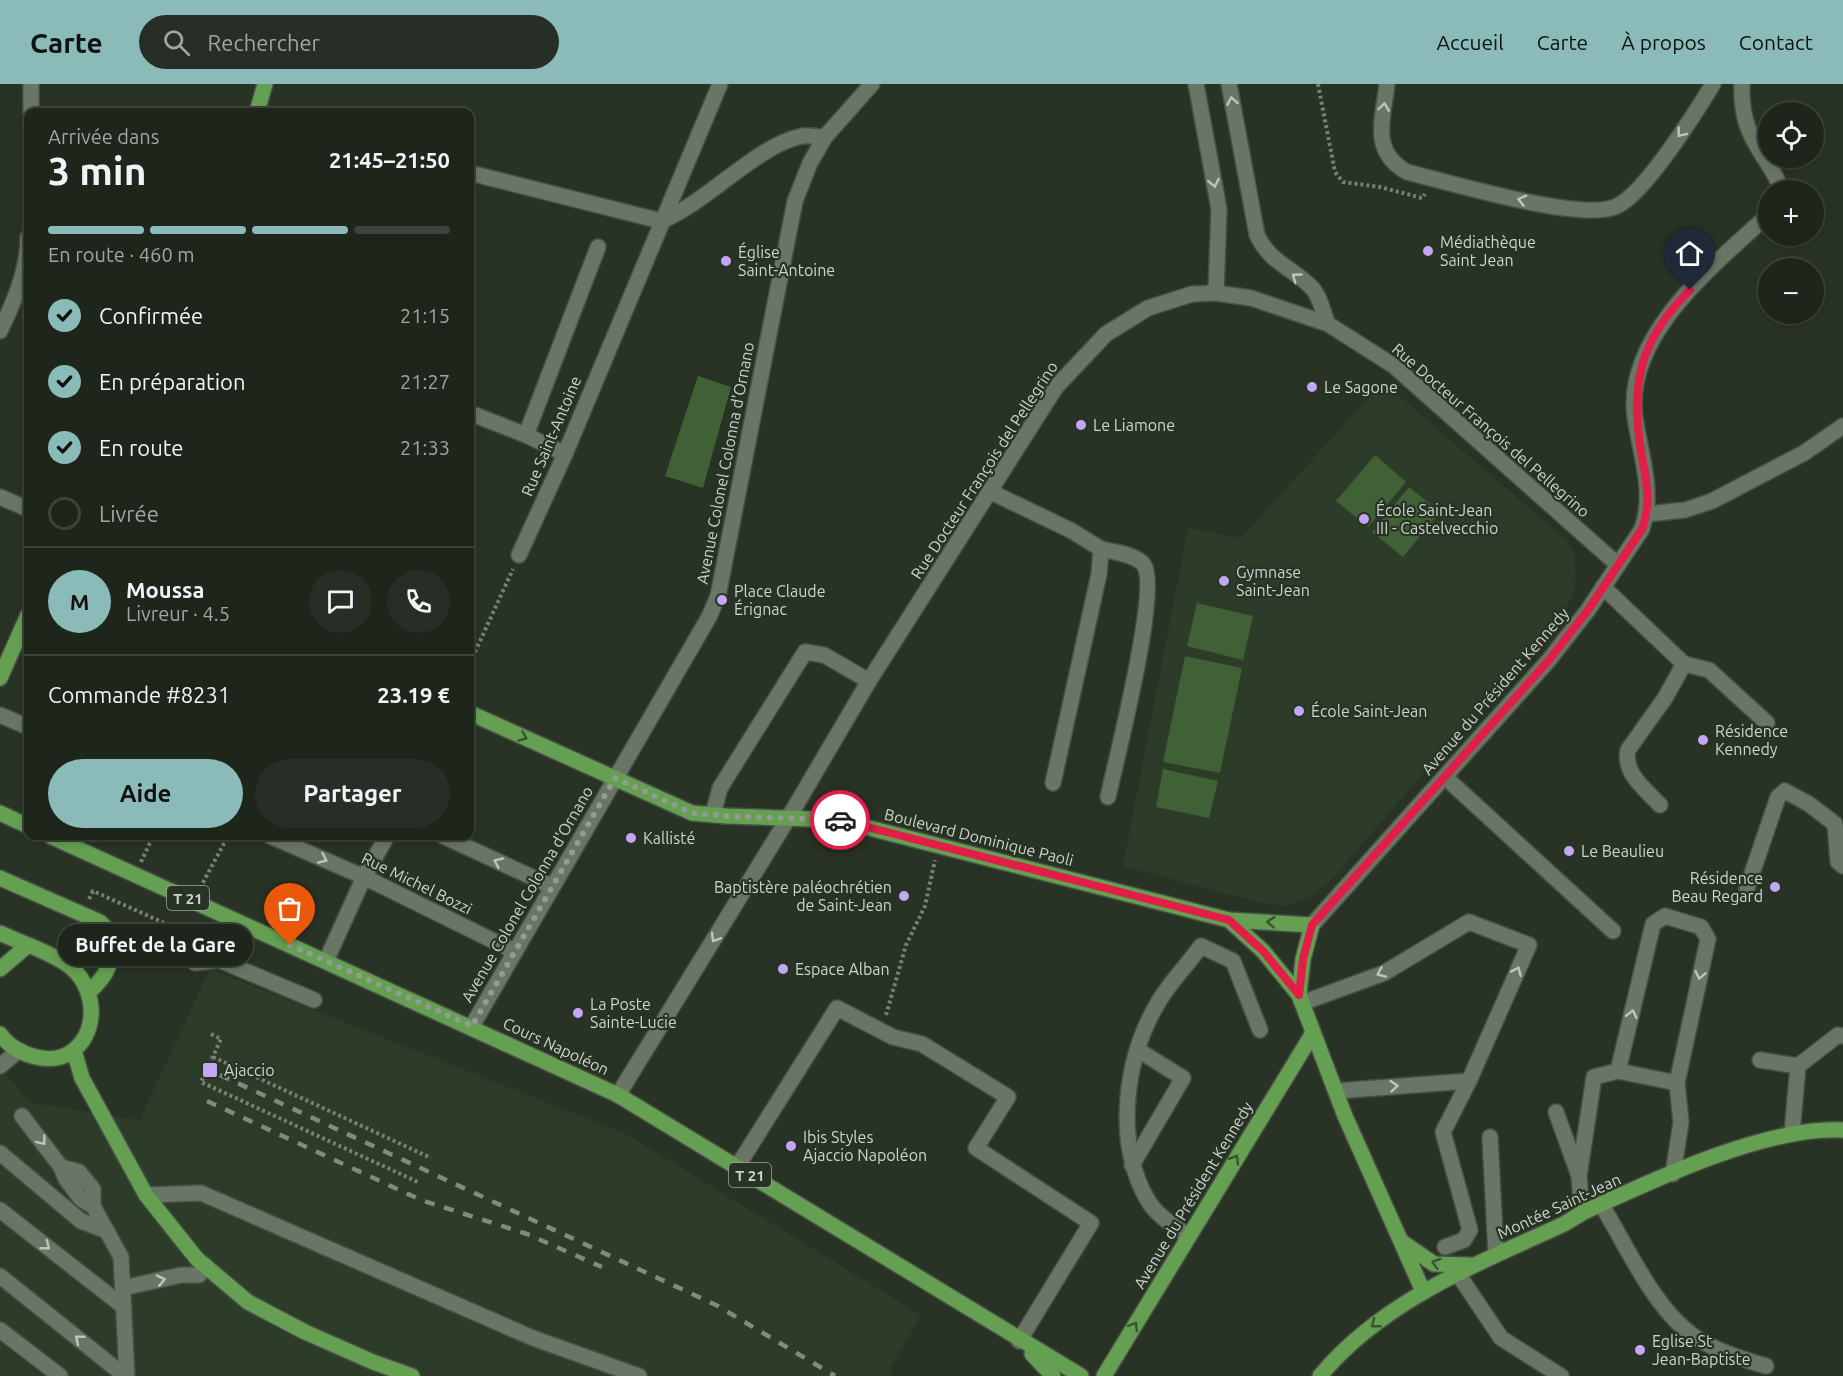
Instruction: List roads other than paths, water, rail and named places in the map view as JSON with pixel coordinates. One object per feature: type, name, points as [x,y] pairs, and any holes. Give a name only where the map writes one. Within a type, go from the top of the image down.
[{"type":"main road","points":[[258,108],[265,84]]},
{"type":"main road","points":[[0,678],[23,643]]},
{"type":"main road","name":"Boulevard Dominique Paoli","points":[[474,715],[692,813],[838,820],[1229,920],[1312,925]]},
{"type":"main road","points":[[0,813],[24,824]]},
{"type":"main road","name":"Cours Napoléon","points":[[59,840],[472,1026],[618,1095],[1019,1341],[1081,1376]]},
{"type":"main road","points":[[0,878],[100,922],[112,934],[112,959],[103,979],[89,992]]},
{"type":"main road","points":[[1229,920],[1263,951],[1301,999],[1336,1091],[1424,1291]]},
{"type":"main road","name":"Avenue du Président Kennedy","points":[[1301,999],[1303,959],[1312,925]]},
{"type":"main road","points":[[0,933],[67,964],[79,976],[89,992],[92,1010],[83,1040],[74,1051],[61,1056],[45,1058],[18,1051],[0,1034]]},
{"type":"main road","points":[[0,969],[27,946]]},
{"type":"main road","name":"Avenue du Président Kennedy","points":[[1104,1376],[1313,1033]]},
{"type":"main road","points":[[74,1051],[82,1078],[146,1195],[202,1270],[248,1302],[304,1332],[412,1376]]},
{"type":"main road","name":"Montée Saint-Jean","points":[[1320,1376],[1340,1351],[1395,1308],[1424,1291],[1601,1204],[1711,1158],[1792,1132],[1843,1130]]},
{"type":"main road","points":[[1400,1240],[1423,1259],[1434,1264],[1446,1266],[1479,1264]]},
{"type":"main road","points":[[1019,1341],[1053,1376]]},
{"type":"main road","name":"Cours Napoléon","points":[[1019,1341],[1044,1376]]},
{"type":"street","points":[[31,84],[31,108]]},
{"type":"street","name":"Rue Saint-Antoine","points":[[519,555],[565,454],[720,84]]},
{"type":"street","name":"Avenue Colonel Colonna d'Ornano","points":[[472,1026],[551,886],[709,617],[718,596],[795,201],[810,163],[825,137],[872,84]]},
{"type":"street","points":[[1196,84],[1219,208],[1216,293]]},
{"type":"street","points":[[1229,84],[1257,235],[1263,248],[1274,259],[1313,289],[1328,324]]},
{"type":"street","points":[[1387,84],[1381,131],[1386,156],[1407,172],[1535,204],[1608,210],[1620,205],[1635,192],[1687,126],[1713,84]]},
{"type":"street","points":[[1742,84],[1741,110],[1751,138],[1778,180]]},
{"type":"street","points":[[474,174],[662,221],[691,205],[781,142],[804,135],[825,137]]},
{"type":"street","name":"Avenue du Président Kennedy","points":[[1312,925],[1549,660],[1642,529],[1647,514],[1648,494],[1635,413],[1639,374],[1646,354],[1673,306],[1758,225]]},
{"type":"street","points":[[526,435],[598,247]]},
{"type":"street","points":[[0,331],[15,300],[24,267]]},
{"type":"street","name":"Rue Docteur François del Pellegrino","points":[[618,1095],[789,817],[869,681],[1056,387],[1106,334],[1148,308],[1192,294],[1216,293],[1251,298],[1328,324],[1394,366],[1618,565]]},
{"type":"street","points":[[475,415],[526,435],[565,454]]},
{"type":"street","points":[[1647,514],[1685,510],[1712,501],[1804,453],[1843,426]]},
{"type":"street","points":[[989,491],[1072,531],[1101,549],[1136,558],[1143,563],[1146,570],[1148,590],[1144,628],[1108,797]]},
{"type":"street","points":[[0,497],[24,507]]},
{"type":"street","points":[[1053,783],[1099,574],[1101,549]]},
{"type":"street","points":[[1603,587],[1684,664],[1709,670],[1767,723]]},
{"type":"street","points":[[713,814],[720,788],[805,652],[824,655],[869,681]]},
{"type":"street","points":[[1660,805],[1629,771],[1626,759],[1628,750],[1665,698],[1684,664]]},
{"type":"street","points":[[0,715],[24,725]]},
{"type":"street","points":[[1446,777],[1613,931]]},
{"type":"street","points":[[1747,888],[1778,797],[1785,791],[1835,824],[1838,861],[1843,866]]},
{"type":"street","name":"Rue Michel Bozzi","points":[[279,840],[364,877],[514,951]]},
{"type":"street","points":[[326,961],[364,877],[385,840]]},
{"type":"street","points":[[452,840],[551,886]]},
{"type":"street","points":[[1618,1071],[1653,924],[1665,916],[1701,927],[1708,939],[1677,1083],[1681,1122],[1673,1174]]},
{"type":"street","points":[[1301,999],[1384,973],[1469,922],[1529,945],[1469,1081],[1443,1132],[1470,1230],[1464,1240],[1445,1247]]},
{"type":"street","points":[[1188,1236],[1166,1220],[1148,1201],[1132,1165],[1127,1108],[1138,1050],[1159,1001],[1201,946],[1233,961],[1260,1030]]},
{"type":"street","points":[[195,963],[219,960],[314,1000]]},
{"type":"street","points":[[736,1167],[837,1008],[893,1036],[922,1044],[1008,1097],[976,1148],[1091,1223],[1019,1341]]},
{"type":"street","points":[[1760,1060],[1798,1066],[1838,1035],[1843,1036]]},
{"type":"street","points":[[1132,1165],[1183,1078],[1138,1050]]},
{"type":"street","points":[[0,1066],[18,1051]]},
{"type":"street","points":[[1792,1132],[1798,1066]]},
{"type":"street","points":[[1582,1213],[1579,1199],[1579,1176],[1594,1077],[1618,1071],[1677,1083]]},
{"type":"street","points":[[1336,1091],[1469,1081]]},
{"type":"street","points":[[1556,1112],[1579,1176]]},
{"type":"street","points":[[22,1116],[61,1167],[79,1173],[93,1190],[93,1206],[121,1257],[126,1376]]},
{"type":"street","points":[[1490,1137],[1496,1255]]},
{"type":"street","points":[[0,1153],[81,1221],[106,1231]]},
{"type":"street","points":[[146,1195],[201,1193],[533,1338],[614,1371],[639,1376]]},
{"type":"street","points":[[1601,1204],[1661,1304],[1695,1337],[1719,1351],[1766,1366]]},
{"type":"street","points":[[0,1210],[124,1307]]},
{"type":"street","points":[[123,1288],[202,1270]]},
{"type":"street","points":[[1458,1274],[1501,1338],[1561,1376]]},
{"type":"street","points":[[0,1276],[126,1376]]},
{"type":"street","points":[[0,1330],[60,1376]]},
{"type":"railway","points":[[220,1075],[716,1305],[835,1376]]},
{"type":"railway","points":[[207,1101],[421,1200],[527,1234],[602,1267]]},
{"type":"place","name":"Médiathèque Saint Jean","points":[[1428,251]]},
{"type":"place","name":"Église Saint-Antoine","points":[[726,261]]},
{"type":"place","name":"Le Sagone","points":[[1312,387]]},
{"type":"place","name":"Le Liamone","points":[[1081,425]]},
{"type":"place","name":"École Saint-Jean III - Castelvecchio","points":[[1364,519]]},
{"type":"place","name":"Gymnase Saint-Jean","points":[[1224,581]]},
{"type":"place","name":"Place Claude Érignac","points":[[722,600]]},
{"type":"place","name":"École Saint-Jean","points":[[1299,711]]},
{"type":"place","name":"Résidence Kennedy","points":[[1703,740]]},
{"type":"place","name":"Kallisté","points":[[631,838]]},
{"type":"place","name":"Le Beaulieu","points":[[1569,851]]},
{"type":"place","name":"Résidence Beau Regard","points":[[1775,887]]},
{"type":"place","name":"Baptistère paléochrétien de Saint-Jean","points":[[904,896]]},
{"type":"place","name":"Buffet de la Gare","points":[[290,945]]},
{"type":"place","name":"Espace Alban","points":[[783,969]]},
{"type":"place","name":"La Poste Sainte-Lucie","points":[[578,1013]]},
{"type":"place","name":"Ajaccio","points":[[210,1070]]},
{"type":"place","name":"Ibis Styles Ajaccio Napoléon","points":[[791,1146]]},
{"type":"place","name":"Eglise St Jean-Baptiste","points":[[1640,1350]]}]
